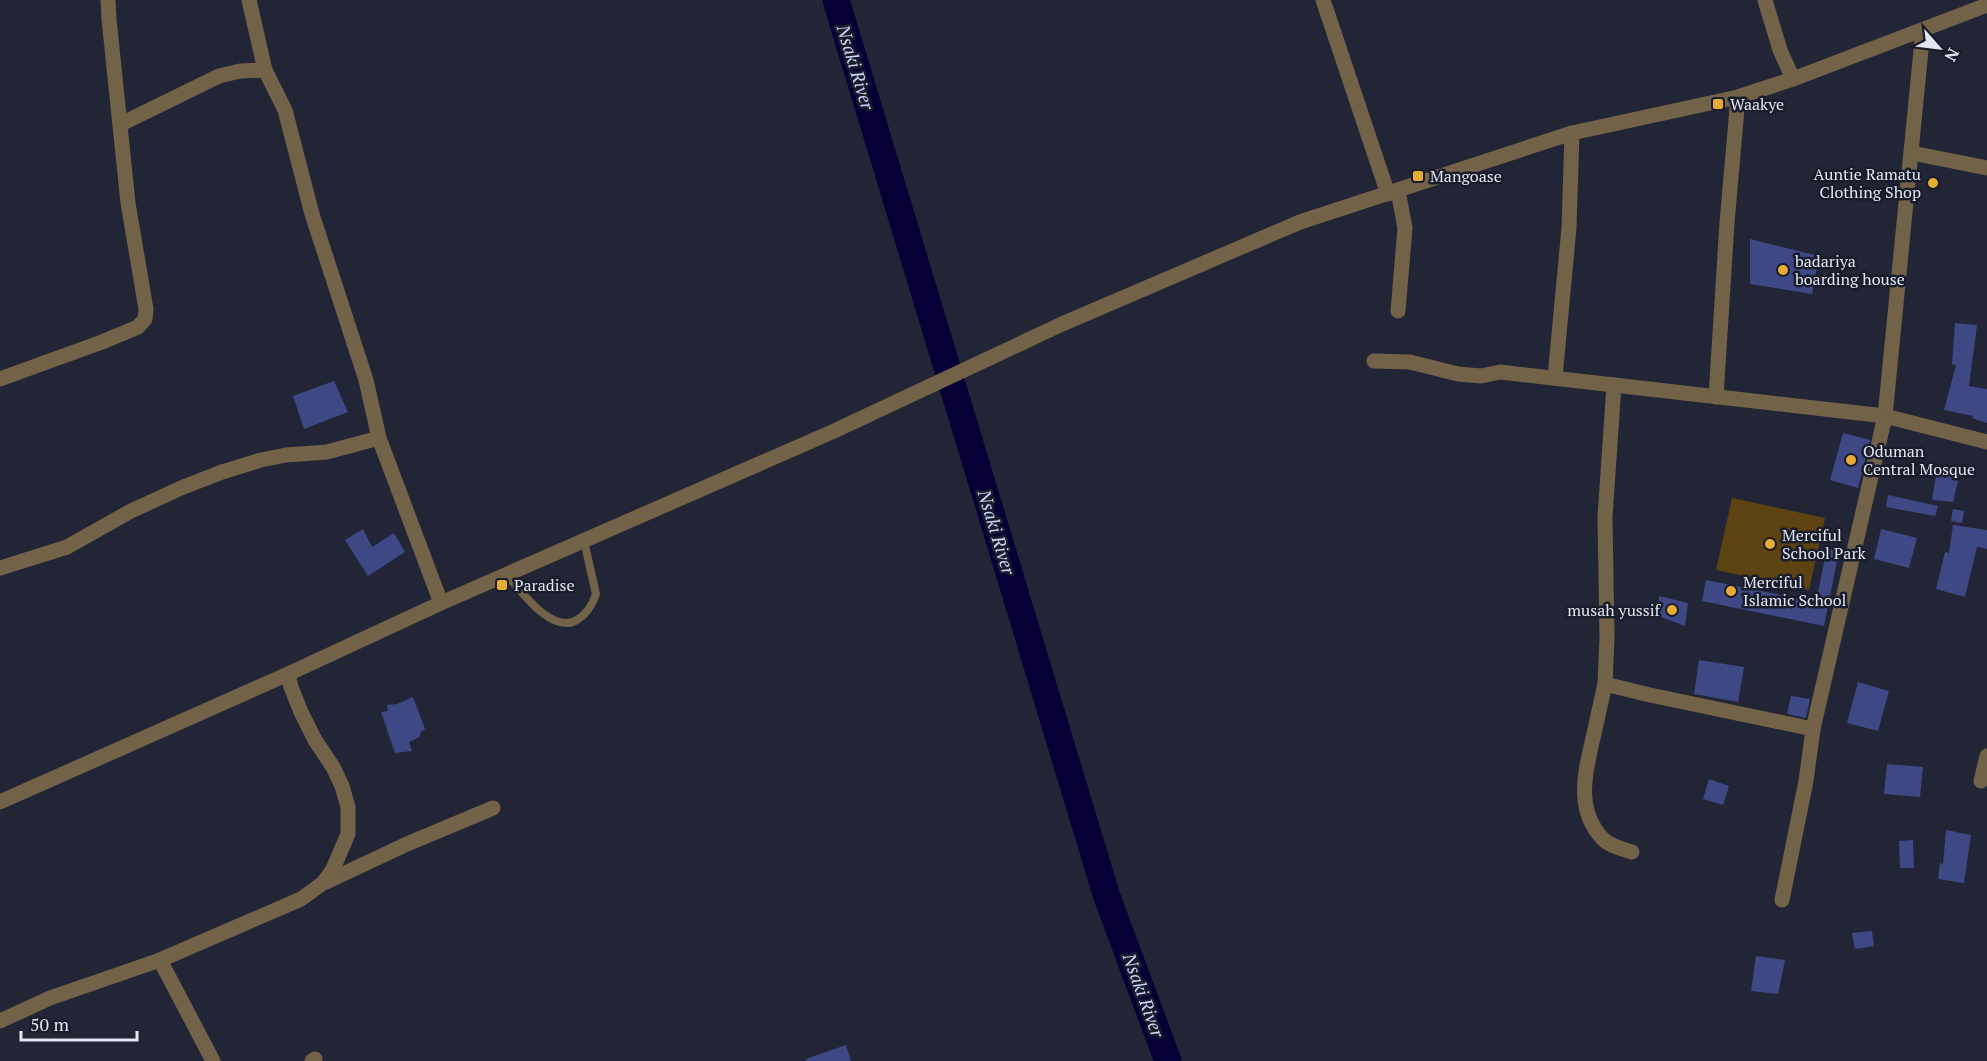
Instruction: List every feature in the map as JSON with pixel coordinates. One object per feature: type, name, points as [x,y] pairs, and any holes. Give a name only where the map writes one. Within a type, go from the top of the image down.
[{"type":"street","points":[[0,379],[102,342],[138,327],[145,319],[146,309],[129,203],[108,0]]},
{"type":"street","points":[[249,0],[265,70],[285,110],[312,214],[366,380],[379,438],[441,603]]},
{"type":"street","points":[[1323,0],[1405,228],[1398,311]]},
{"type":"street","points":[[1765,0],[1780,50],[1793,79]]},
{"type":"street","points":[[0,802],[441,603],[832,432],[1062,324],[1300,222],[1572,134],[1738,97],[1793,79],[1987,5]]},
{"type":"street","points":[[1782,900],[1806,781],[1813,729],[1885,416],[1923,30]]},
{"type":"street","points":[[121,124],[219,76],[240,71],[265,70]]},
{"type":"street","points":[[1716,397],[1727,216],[1738,97]]},
{"type":"street","points":[[1555,377],[1569,228],[1572,134]]},
{"type":"street","points":[[1912,153],[1987,168]]},
{"type":"street","points":[[1374,361],[1410,362],[1458,374],[1481,376],[1500,372],[1555,377],[1885,416],[1987,442]]},
{"type":"street","points":[[1614,385],[1605,518],[1607,638],[1605,684],[1584,776],[1585,798],[1590,820],[1604,840],[1618,848],[1632,852]]},
{"type":"street","points":[[0,568],[67,547],[131,511],[222,472],[261,459],[327,452],[379,438]]},
{"type":"street","points":[[288,674],[301,712],[315,740],[333,766],[348,807],[348,834],[333,869],[323,883]]},
{"type":"street","points":[[1605,684],[1813,729]]},
{"type":"street","points":[[1981,781],[1987,756]]},
{"type":"street","points":[[0,1021],[50,998],[160,960],[301,899],[323,883],[493,808]]},
{"type":"street","points":[[160,960],[213,1061]]},
{"type":"lane","points":[[507,574],[537,608],[558,623],[571,623],[585,615],[596,594],[584,541]]},
{"type":"shaded area","name":"Merciful School Park","points":[[1732,498],[1825,518],[1809,590],[1716,570]]},
{"type":"building","name":"badariya boarding house","points":[[1750,239],[1819,256],[1812,294],[1750,284]]},
{"type":"building","points":[[1955,323],[1977,325],[1969,386],[1987,389],[1987,423],[1972,418],[1973,416],[1944,410],[1956,365],[1952,364]]},
{"type":"building","points":[[334,381],[348,412],[304,429],[293,396]]},
{"type":"building","name":"Oduman Central Mosque","points":[[1843,433],[1870,440],[1858,488],[1830,480]]},
{"type":"building","points":[[1937,470],[1960,473],[1953,502],[1932,500]]},
{"type":"building","points":[[1888,495],[1938,506],[1935,516],[1886,507]]},
{"type":"building","points":[[1953,509],[1964,511],[1962,523],[1951,521]]},
{"type":"building","points":[[1953,525],[1987,530],[1987,549],[1977,547],[1965,597],[1936,589],[1945,552],[1949,553]]},
{"type":"building","points":[[363,529],[372,547],[394,533],[405,552],[368,576],[345,540]]},
{"type":"building","points":[[1881,529],[1917,538],[1909,568],[1874,559]]},
{"type":"building","name":"Merciful Islamic School","points":[[1827,548],[1839,551],[1824,626],[1702,601],[1706,580],[1816,602]]},
{"type":"building","name":"musah yussif","points":[[1659,596],[1688,603],[1685,626],[1658,616]]},
{"type":"building","points":[[1699,660],[1744,667],[1738,702],[1694,694]]},
{"type":"building","points":[[1858,682],[1889,691],[1878,731],[1847,723]]},
{"type":"building","points":[[1791,696],[1810,699],[1806,718],[1787,714]]},
{"type":"building","points":[[413,697],[425,729],[420,733],[420,737],[409,742],[412,751],[395,753],[381,712],[388,711],[387,705],[397,704]]},
{"type":"building","points":[[1887,764],[1923,767],[1920,797],[1884,794]]},
{"type":"building","points":[[1709,779],[1729,786],[1723,805],[1703,799]]},
{"type":"building","points":[[1946,830],[1971,835],[1964,883],[1938,879],[1940,863],[1943,864]]},
{"type":"building","points":[[1913,840],[1914,868],[1900,868],[1899,841]]},
{"type":"building","points":[[1872,931],[1874,946],[1855,949],[1852,933]]},
{"type":"building","points":[[1756,956],[1785,960],[1778,994],[1751,991]]},
{"type":"building","points":[[846,1045],[851,1061],[806,1061],[806,1059]]},
{"type":"waterway","name":"Nsaki River","points":[[836,0],[1107,897],[1168,1061]]},
{"type":"place","name":"Waakye","points":[[1718,104]]},
{"type":"place","name":"Mangoase","points":[[1418,176]]},
{"type":"place","name":"Auntie Ramatu Clothing Shop","points":[[1933,183]]},
{"type":"place","name":"badariya boarding house","points":[[1783,270]]},
{"type":"place","name":"Oduman Central Mosque","points":[[1851,460]]},
{"type":"place","name":"Merciful School Park","points":[[1770,544]]},
{"type":"place","name":"Paradise","points":[[502,585]]},
{"type":"place","name":"Merciful Islamic School","points":[[1731,591]]},
{"type":"place","name":"musah yussif","points":[[1672,610]]}]
